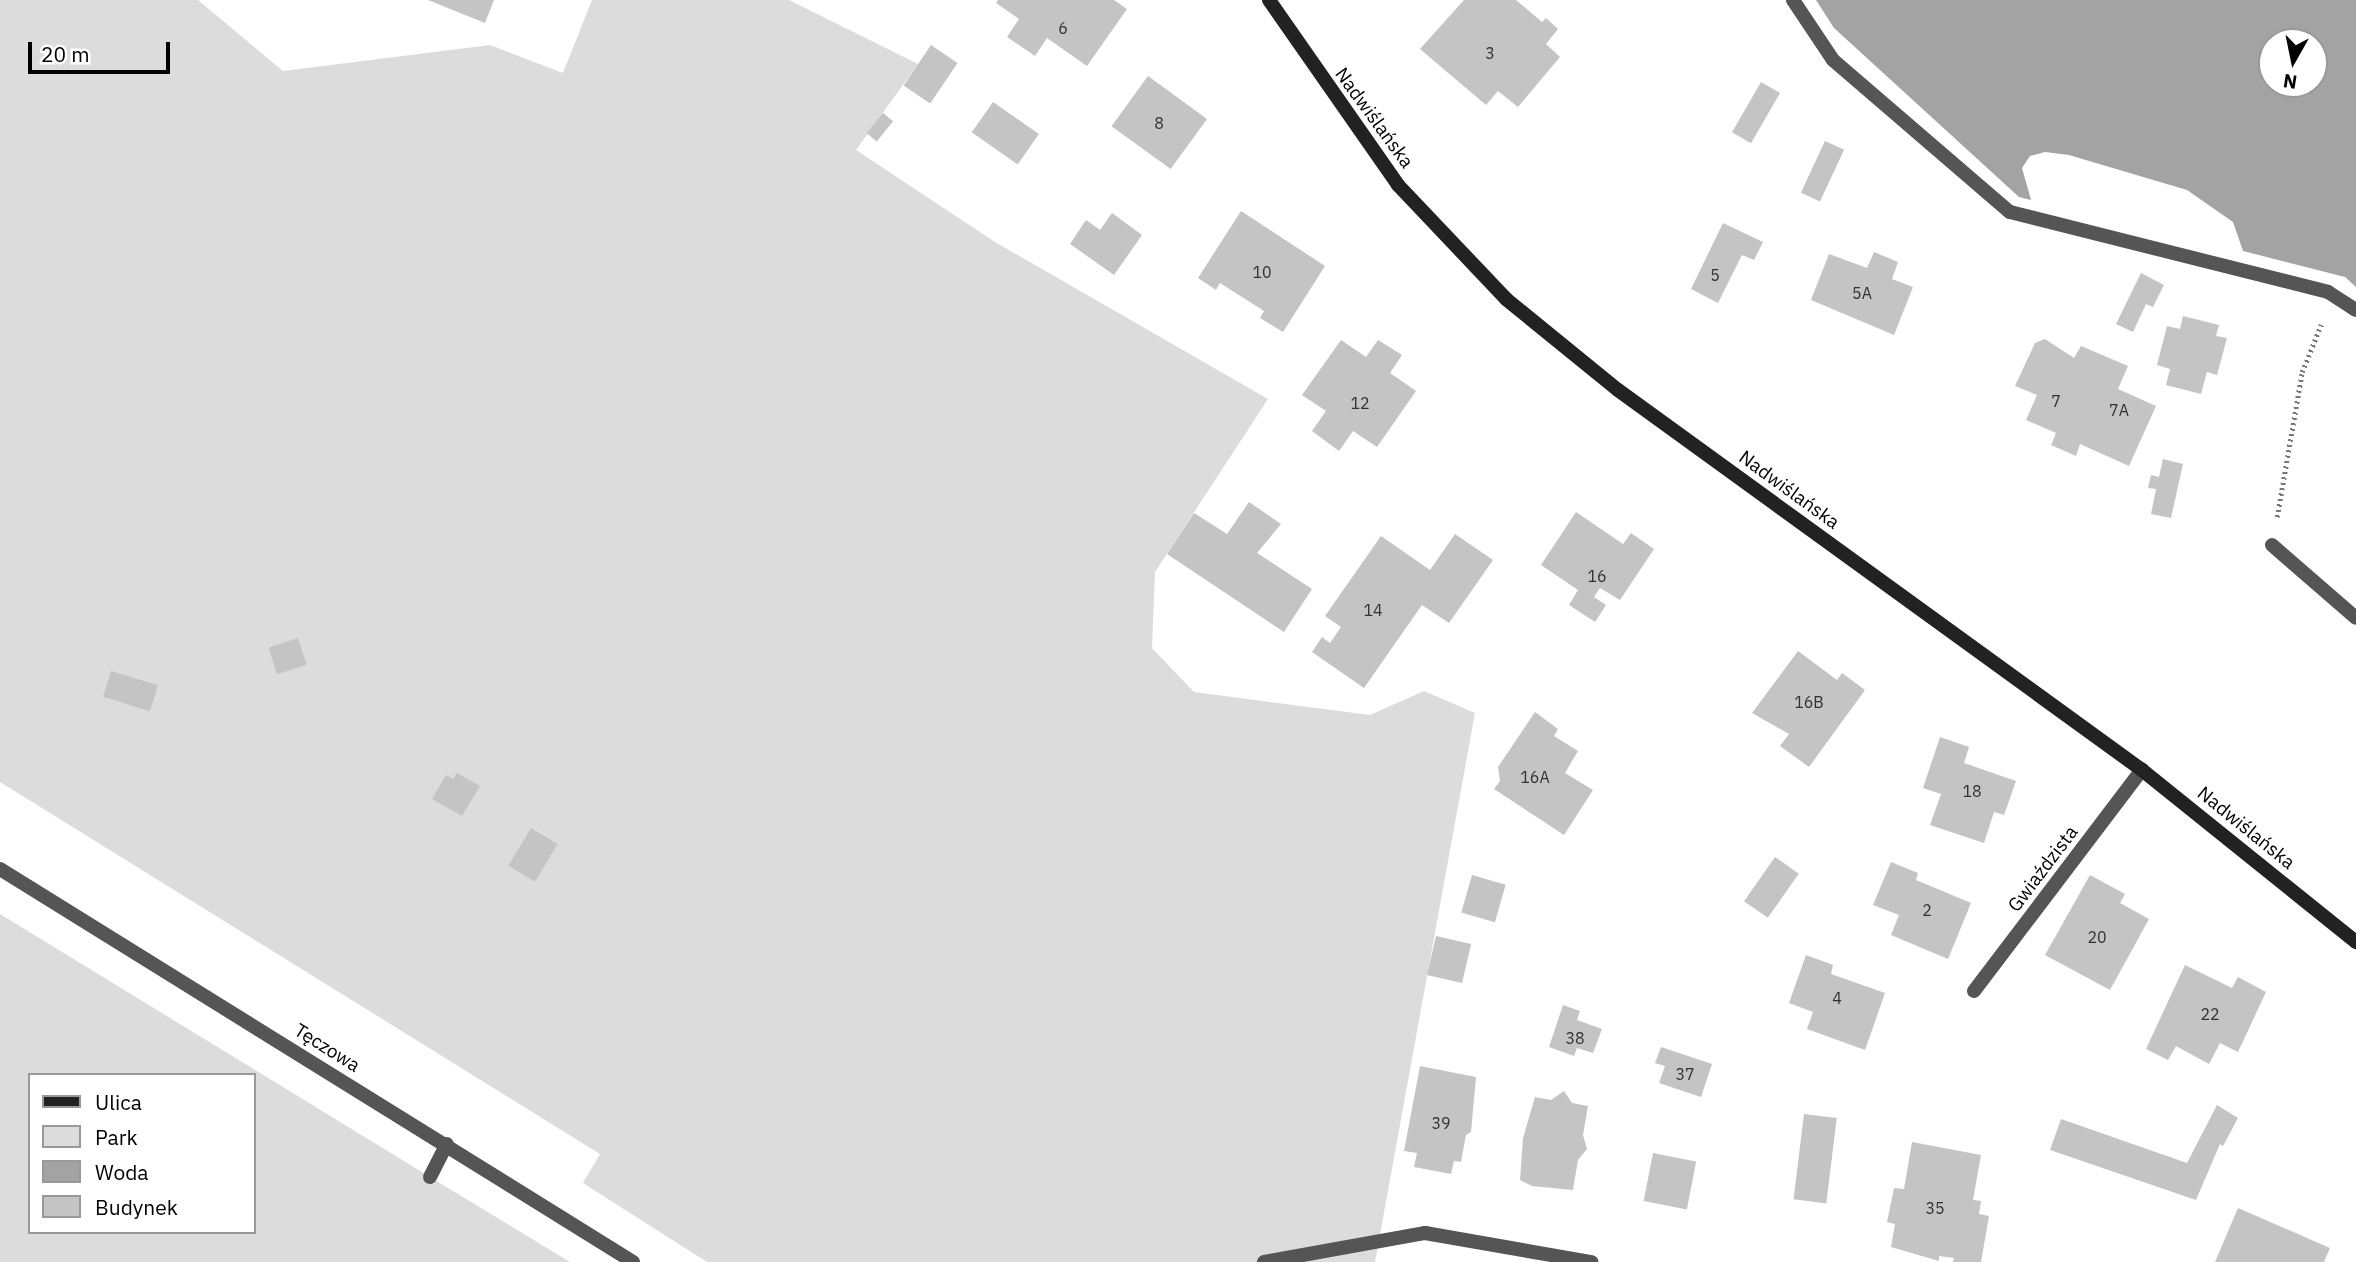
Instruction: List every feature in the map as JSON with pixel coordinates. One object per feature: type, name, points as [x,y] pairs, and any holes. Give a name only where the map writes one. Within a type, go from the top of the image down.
[{"type":"street","name":"Nadwiślańska","points":[[1269,0],[1398,185],[1506,299],[1618,390],[2143,770],[2356,942]]},
{"type":"street","points":[[1793,0],[1833,60],[2010,212],[2334,296],[2356,310]]},
{"type":"street","points":[[2272,545],[2356,618]]},
{"type":"street","name":"Gwiaździsta","points":[[1973,991],[2143,770]]},
{"type":"street","name":"Tęczowa","points":[[0,869],[447,1144],[633,1262]]},
{"type":"street","points":[[430,1177],[447,1144]]},
{"type":"street","points":[[1264,1262],[1425,1233],[1591,1262]]},
{"type":"path","points":[[2272,545],[2302,372],[2334,296]]},
{"type":"green space","points":[[0,0],[198,0],[283,71],[490,45],[563,73],[592,0],[789,0],[918,64],[856,150],[995,242],[1268,399],[1155,572],[1152,648],[1194,692],[1370,715],[1424,691],[1475,713],[1375,1262],[707,1262],[583,1183],[600,1154],[0,782]]},
{"type":"green space","points":[[0,914],[570,1262],[0,1262]]},
{"type":"water","points":[[1816,0],[2356,0],[2356,287],[2345,277],[2243,251],[2233,222],[2187,190],[2069,155],[2045,152],[2030,156],[2022,168],[2031,200],[2019,197],[1834,28]]},
{"type":"building","points":[[428,0],[494,0],[485,23]]},
{"type":"building","points":[[998,0],[1114,0],[1127,9],[1087,66],[1047,38],[1035,56],[1007,37],[1019,19],[996,3]]},
{"type":"building","points":[[1464,0],[1516,0],[1542,22],[1546,18],[1558,29],[1546,44],[1560,57],[1518,107],[1498,91],[1486,105],[1420,49]]},
{"type":"building","points":[[931,45],[958,63],[930,104],[904,86]]},
{"type":"building","points":[[1148,76],[1207,119],[1171,169],[1112,126]]},
{"type":"building","points":[[1761,82],[1780,93],[1751,143],[1732,132]]},
{"type":"building","points":[[993,102],[1039,134],[1018,164],[972,132]]},
{"type":"building","points":[[883,113],[893,121],[877,141],[867,133]]},
{"type":"building","points":[[1825,141],[1844,150],[1820,202],[1801,193]]},
{"type":"building","points":[[1241,211],[1325,266],[1283,332],[1260,318],[1264,311],[1220,283],[1216,290],[1198,278]]},
{"type":"building","points":[[1112,213],[1142,235],[1114,275],[1070,244],[1086,220],[1100,230]]},
{"type":"building","points":[[1723,223],[1763,242],[1754,260],[1742,255],[1718,303],[1691,289]]},
{"type":"building","points":[[1874,252],[1898,262],[1892,279],[1913,287],[1894,335],[1811,300],[1829,254],[1867,268]]},
{"type":"building","points":[[2141,273],[2164,285],[2153,307],[2146,304],[2133,332],[2116,324]]},
{"type":"building","points":[[2183,316],[2219,325],[2216,336],[2227,338],[2217,375],[2207,372],[2201,394],[2166,385],[2170,369],[2157,365],[2167,326],[2180,329]]},
{"type":"building","points":[[2045,339],[2074,358],[2081,346],[2128,366],[2118,389],[2156,406],[2129,466],[2080,444],[2076,456],[2051,445],[2056,433],[2026,420],[2037,395],[2015,386],[2035,343]]},
{"type":"building","points":[[1341,340],[1366,357],[1378,340],[1402,355],[1390,373],[1416,391],[1377,447],[1353,431],[1339,451],[1312,431],[1326,411],[1302,395]]},
{"type":"building","points":[[2163,459],[2183,464],[2171,518],[2151,514],[2156,489],[2148,488],[2151,475],[2159,477]]},
{"type":"building","points":[[1249,502],[1281,524],[1257,553],[1312,589],[1284,632],[1167,554],[1194,513],[1227,534]]},
{"type":"building","points":[[1576,512],[1623,544],[1631,533],[1654,549],[1620,600],[1600,588],[1594,597],[1606,605],[1595,622],[1569,605],[1578,590],[1541,565]]},
{"type":"building","points":[[1455,534],[1493,560],[1449,623],[1422,605],[1364,688],[1312,652],[1322,637],[1330,643],[1341,627],[1325,616],[1381,536],[1430,570]]},
{"type":"building","points":[[298,638],[307,665],[277,674],[269,648]]},
{"type":"building","points":[[1798,651],[1837,680],[1842,673],[1865,690],[1809,767],[1780,746],[1789,734],[1752,713]]},
{"type":"building","points":[[111,671],[158,685],[150,711],[103,697]]},
{"type":"building","points":[[1535,712],[1558,729],[1554,736],[1578,751],[1565,773],[1593,790],[1564,835],[1494,789],[1500,781],[1498,767]]},
{"type":"building","points":[[1940,737],[1969,747],[1964,763],[2016,781],[2004,815],[1994,812],[1984,843],[1930,825],[1941,794],[1923,788]]},
{"type":"building","points":[[457,773],[480,786],[462,816],[432,799],[446,775],[453,779]]},
{"type":"building","points":[[531,828],[558,844],[535,882],[508,866]]},
{"type":"building","points":[[1775,857],[1799,874],[1768,918],[1744,901]]},
{"type":"building","points":[[1891,862],[1918,873],[1916,880],[1971,903],[1948,959],[1891,935],[1899,915],[1873,905]]},
{"type":"building","points":[[1472,875],[1506,885],[1495,922],[1461,912]]},
{"type":"building","points":[[2090,875],[2125,894],[2120,903],[2149,919],[2110,990],[2045,955]]},
{"type":"building","points":[[1436,936],[1471,944],[1462,983],[1427,975]]},
{"type":"building","points":[[1806,955],[1833,965],[1831,974],[1885,993],[1865,1050],[1807,1029],[1813,1012],[1789,1003]]},
{"type":"building","points":[[2185,965],[2232,988],[2238,977],[2266,992],[2238,1052],[2220,1043],[2209,1064],[2176,1046],[2168,1060],[2146,1049]]},
{"type":"building","points":[[1563,1005],[1580,1011],[1577,1020],[1602,1029],[1593,1053],[1577,1048],[1574,1056],[1549,1047]]},
{"type":"building","points":[[1661,1047],[1712,1064],[1701,1097],[1659,1083],[1665,1066],[1655,1063]]},
{"type":"building","points":[[1420,1066],[1476,1077],[1471,1132],[1466,1135],[1461,1162],[1454,1161],[1451,1174],[1414,1167],[1417,1153],[1404,1151]]},
{"type":"building","points":[[1564,1091],[1572,1103],[1588,1106],[1583,1135],[1587,1149],[1578,1160],[1573,1190],[1532,1186],[1520,1180],[1523,1138],[1535,1097],[1551,1100]]},
{"type":"building","points":[[2217,1105],[2238,1118],[2223,1146],[2220,1144],[2196,1200],[2050,1150],[2061,1119],[2187,1163]]},
{"type":"building","points":[[1804,1114],[1837,1118],[1826,1203],[1794,1199]]},
{"type":"building","points":[[1912,1142],[1981,1155],[1973,1200],[1981,1201],[1979,1214],[1989,1216],[1981,1262],[1953,1262],[1954,1258],[1939,1256],[1939,1261],[1891,1247],[1895,1224],[1887,1222],[1894,1188],[1904,1189]]},
{"type":"building","points":[[1653,1153],[1696,1161],[1687,1209],[1644,1201]]},
{"type":"building","points":[[2238,1208],[2330,1248],[2324,1262],[2215,1262]]}]
